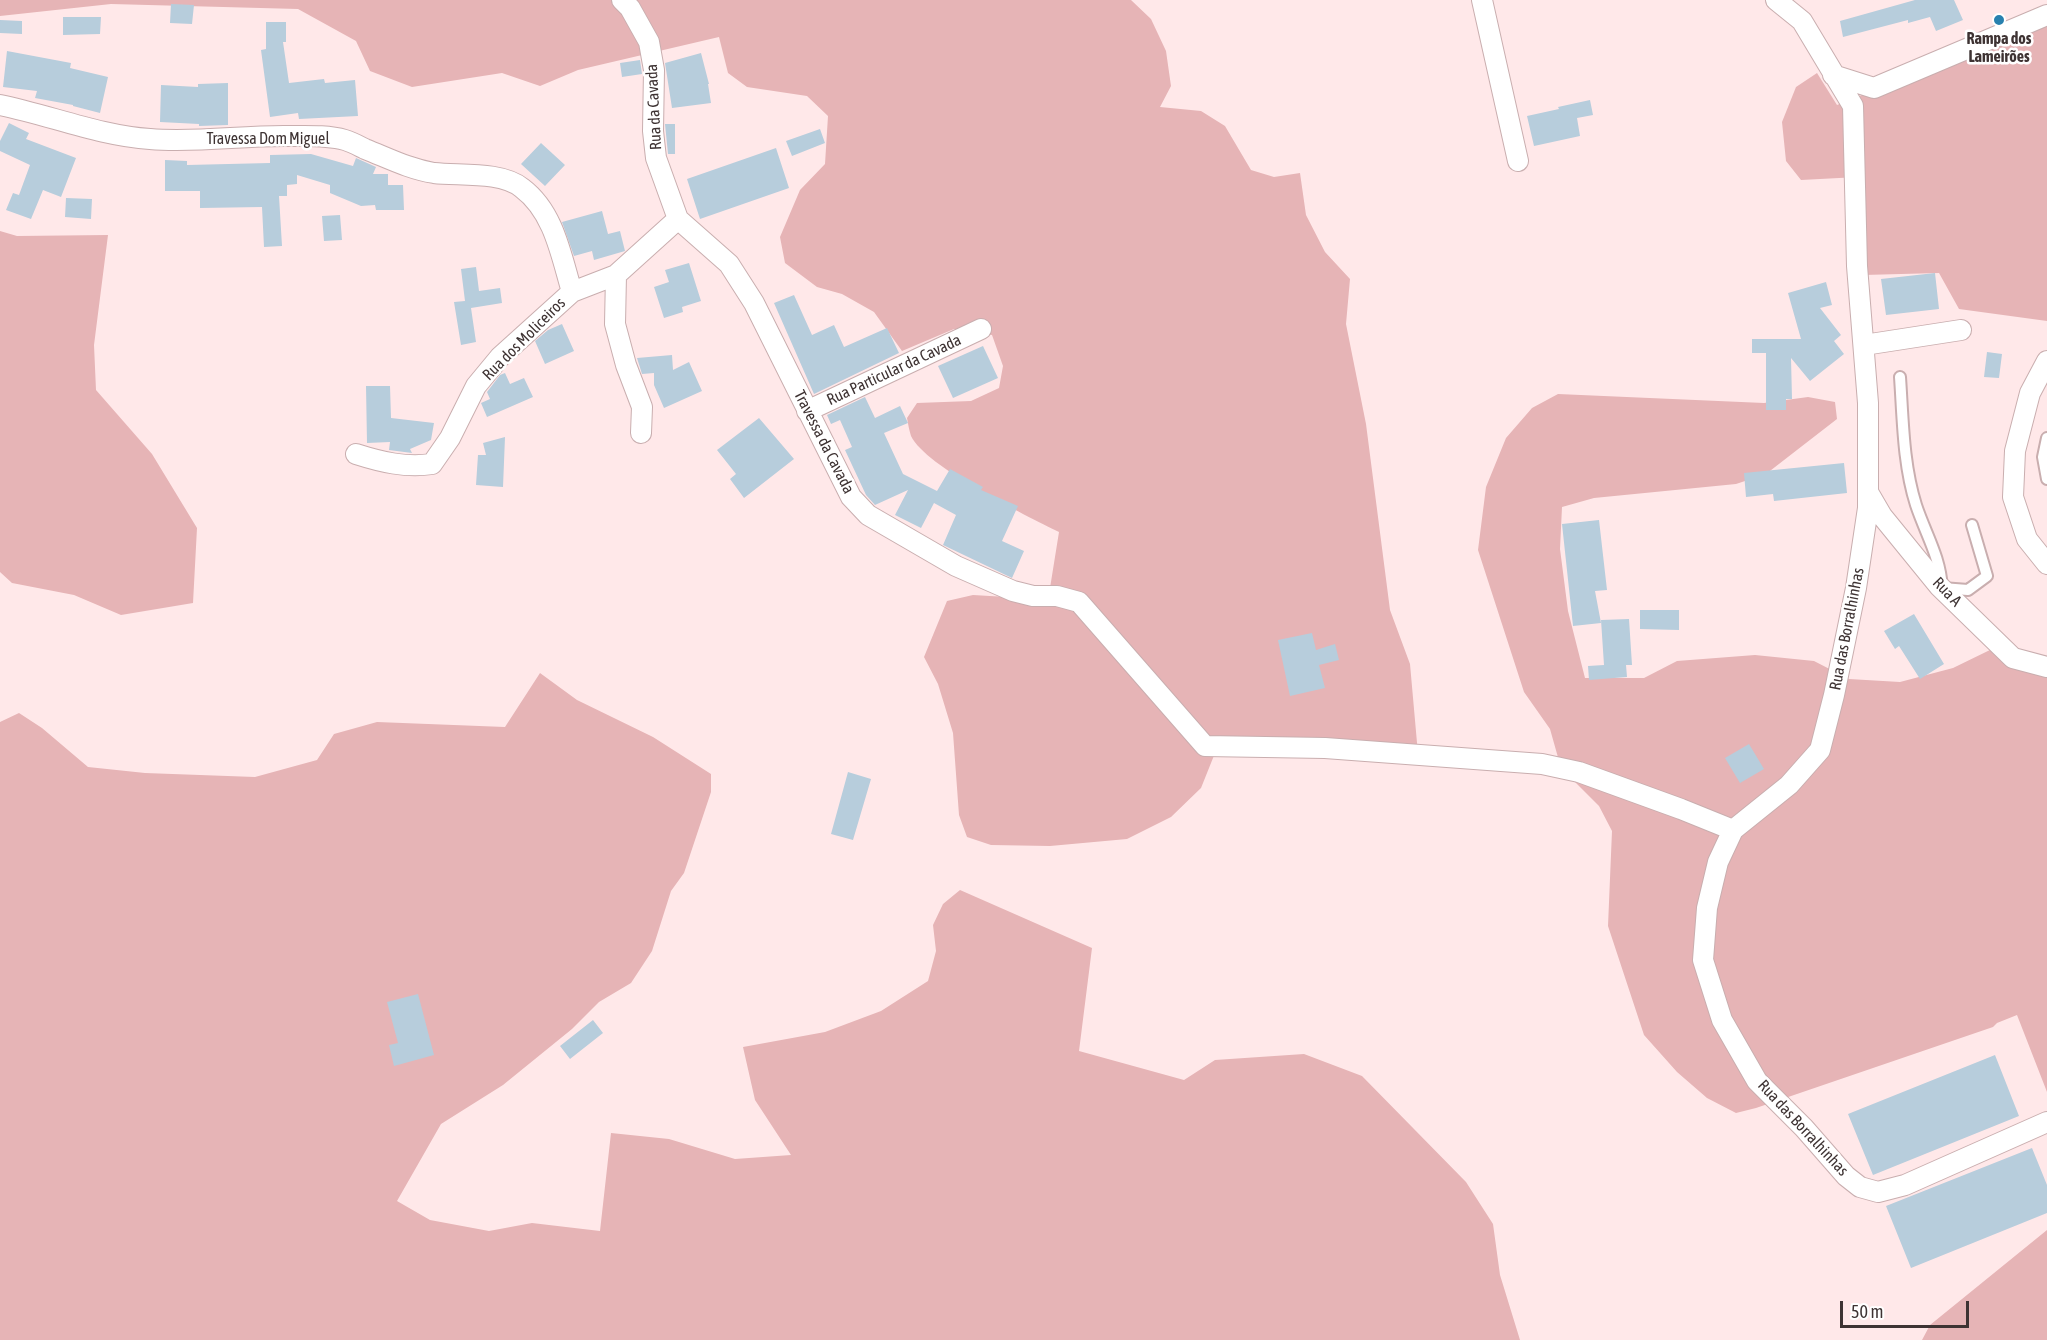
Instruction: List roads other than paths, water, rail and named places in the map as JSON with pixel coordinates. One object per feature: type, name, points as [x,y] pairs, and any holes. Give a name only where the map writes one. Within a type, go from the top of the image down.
[{"type":"street","name":"Rua da Cavada","points":[[622,0],[630,9],[649,42],[654,70],[653,130],[656,158],[678,219]]},
{"type":"street","points":[[1482,0],[1518,161]]},
{"type":"street","name":"Rua das Borralhinhas","points":[[1776,0],[1802,21],[1853,106],[1857,266],[1868,403],[1868,508],[1856,588],[1820,750],[1789,785],[1733,830],[1718,862],[1707,908],[1703,960],[1722,1020],[1757,1081],[1804,1128],[1846,1176],[1860,1187],[1878,1192],[1905,1185],[2047,1122]]},
{"type":"street","points":[[1833,75],[1874,88],[2047,15]]},
{"type":"street","name":"Travessa Dom Miguel","points":[[0,105],[47,115],[100,131],[149,139],[262,135],[316,136],[345,140],[408,167],[434,173],[475,175],[510,181],[523,188],[549,219],[572,292]]},
{"type":"street","name":"Rua dos Moliceiros","points":[[356,454],[379,461],[415,467],[432,464],[450,438],[476,387],[500,357],[572,292],[616,275],[678,219]]},
{"type":"street","name":"Travessa da Cavada","points":[[678,219],[729,264],[754,303],[851,497],[868,515],[956,566],[1013,591],[1033,596],[1057,596],[1079,602],[1205,746],[1325,748],[1542,764],[1579,772],[1733,830]]},
{"type":"street","points":[[616,275],[615,324],[626,365],[642,407],[641,433]]},
{"type":"street","name":"Rua Particular da Cavada","points":[[807,411],[981,329]]},
{"type":"street","points":[[1864,345],[1961,330]]},
{"type":"street","points":[[2047,361],[2030,393],[2017,441],[2013,497],[2027,539],[2047,564]]},
{"type":"street","name":"Rua A","points":[[1868,492],[1882,516],[1942,588],[2013,658],[2047,667]]},
{"type":"lane","points":[[1900,377],[1906,463],[1916,505],[1940,568],[1942,588],[1968,590],[1987,576],[1972,525]]},
{"type":"lane","points":[[2047,438],[2043,457],[2047,479]]},
{"type":"place","name":"Rampa dos Lameirões","points":[[1999,20]]}]
